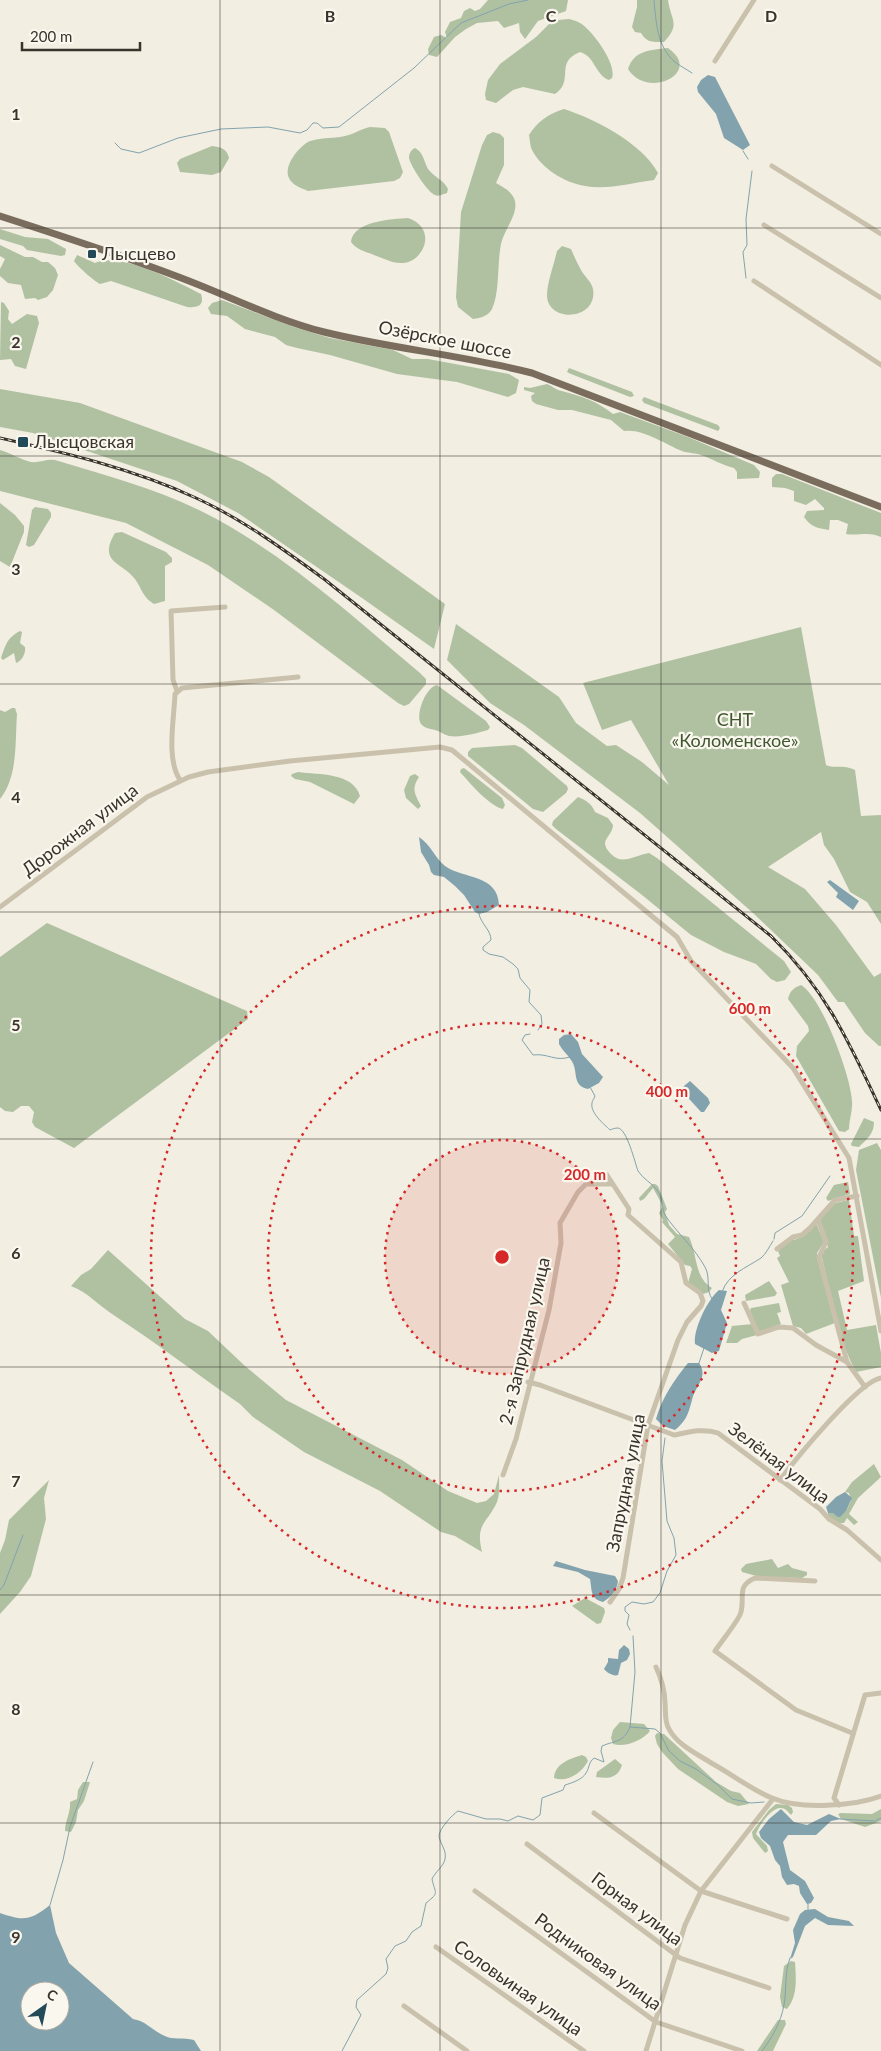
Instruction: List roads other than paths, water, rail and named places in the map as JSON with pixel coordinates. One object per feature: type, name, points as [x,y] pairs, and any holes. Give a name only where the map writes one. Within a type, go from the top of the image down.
[{"type":"main road","name":"Озёрское шоссе","points":[[0,216],[117,254],[283,319],[323,332],[502,365],[532,373],[881,507]]},
{"type":"street","points":[[714,61],[754,0]]},
{"type":"street","points":[[772,166],[881,234]]},
{"type":"street","points":[[764,225],[881,298]]},
{"type":"street","points":[[754,281],[881,365]]},
{"type":"street","points":[[178,691],[173,680],[171,611],[225,607]]},
{"type":"street","points":[[180,780],[175,774],[172,760],[175,694],[178,691],[182,688],[298,677]]},
{"type":"street","name":"Дорожная улица","points":[[0,907],[147,797],[180,780],[208,772],[290,761],[440,747],[452,750],[677,937],[686,955],[694,965],[793,1068],[849,1158],[881,1331]]},
{"type":"street","name":"Запрудная улица","points":[[608,1175],[629,1209],[628,1215],[680,1262],[686,1283],[700,1293],[703,1302],[702,1306],[687,1322],[678,1340],[648,1425],[623,1578],[619,1589],[610,1602]]},
{"type":"street","name":"2-я Запрудная улица","points":[[503,1475],[516,1439],[529,1382],[549,1310],[561,1243],[560,1223],[578,1192],[586,1184],[612,1184]]},
{"type":"street","points":[[777,1250],[793,1237],[802,1235],[835,1200],[856,1196]]},
{"type":"street","points":[[818,1220],[826,1242],[819,1257],[847,1362],[865,1387]]},
{"type":"street","points":[[744,1303],[758,1334],[779,1327],[793,1328],[816,1345],[847,1362]]},
{"type":"street","points":[[780,1480],[820,1430],[865,1387],[877,1378],[881,1378]]},
{"type":"street","name":"Зелёная улица","points":[[529,1382],[674,1435],[698,1430],[718,1432],[820,1509],[829,1519],[847,1530],[881,1560]]},
{"type":"street","points":[[815,1581],[754,1578],[748,1581],[741,1599],[741,1612],[715,1651],[796,1710],[852,1732]]},
{"type":"street","points":[[656,1667],[666,1702],[666,1721],[669,1730],[681,1742],[702,1757],[773,1799],[818,1806],[839,1805],[881,1796]]},
{"type":"street","points":[[839,1805],[834,1798],[852,1732],[866,1695],[881,1693]]},
{"type":"street","points":[[646,2051],[685,1925],[701,1891],[773,1799]]},
{"type":"street","points":[[594,1813],[701,1891],[787,1919]]},
{"type":"street","name":"Горная улица","points":[[527,1844],[680,1958],[769,1988]]},
{"type":"street","name":"Родниковая улица","points":[[475,1891],[656,2022],[742,2051]]},
{"type":"street","name":"Соловьиная улица","points":[[436,1947],[584,2051]]},
{"type":"street","points":[[404,2006],[467,2051]]},
{"type":"water","points":[[708,75],[715,77],[750,145],[743,150],[724,138],[716,114],[698,92],[697,87],[701,80]]},
{"type":"water","points":[[419,837],[445,866],[486,882],[497,895],[499,905],[487,912],[479,914],[475,912],[464,895],[455,886],[444,877],[434,875],[431,872],[421,852]]},
{"type":"water","points":[[830,880],[859,901],[853,910],[836,897],[838,893],[827,882]]},
{"type":"water","points":[[571,1034],[578,1042],[582,1054],[603,1077],[599,1083],[588,1089],[579,1085],[573,1064],[559,1044],[559,1039],[564,1035]]},
{"type":"water","points":[[690,1081],[708,1098],[710,1103],[704,1112],[701,1112],[682,1091],[684,1086]]},
{"type":"water","points":[[719,1290],[727,1291],[721,1310],[727,1323],[719,1351],[712,1353],[695,1344],[695,1338],[702,1315],[710,1300]]},
{"type":"water","points":[[688,1363],[699,1363],[703,1373],[686,1416],[675,1430],[663,1426],[656,1419],[669,1390]]},
{"type":"water","points":[[845,1492],[852,1498],[846,1511],[840,1517],[833,1513],[828,1513],[826,1507],[836,1497]]},
{"type":"water","points":[[556,1561],[585,1570],[615,1576],[618,1581],[616,1588],[606,1600],[603,1602],[599,1601],[592,1594],[590,1579],[578,1572],[553,1566]]},
{"type":"water","points":[[624,1645],[629,1649],[630,1654],[627,1660],[621,1663],[618,1675],[610,1674],[604,1669],[608,1658],[618,1659],[619,1650]]},
{"type":"water","points":[[781,1809],[794,1822],[807,1825],[829,1814],[841,1819],[831,1821],[816,1835],[788,1835],[783,1842],[790,1870],[805,1881],[814,1898],[811,1903],[807,1904],[800,1893],[799,1886],[794,1884],[787,1885],[770,1846],[761,1838],[759,1832],[769,1819]]},
{"type":"water","points":[[50,1905],[56,1933],[69,1963],[133,2019],[168,2037],[194,2040],[201,2051],[0,2051],[0,1913],[21,1918],[37,1914]]},
{"type":"water","points":[[815,1909],[828,1917],[849,1921],[854,1926],[828,1925],[815,1918],[805,1926],[793,1957],[790,1959],[795,1943],[793,1930],[800,1914],[805,1910]]},
{"type":"waterway","points":[[115,143],[121,149],[139,153],[178,138],[221,129],[268,127],[300,133],[307,130],[313,123],[317,123],[323,128],[339,127],[414,68],[461,23],[509,4],[528,0]]},
{"type":"waterway","points":[[654,0],[658,34],[664,49],[675,62],[692,73]]},
{"type":"waterway","points":[[743,151],[748,159]]},
{"type":"waterway","points":[[746,278],[743,252],[747,245],[746,219],[752,171]]},
{"type":"waterway","points":[[479,914],[491,936],[491,940],[483,947],[483,950],[489,954],[503,957],[518,969],[520,978],[530,990],[529,1002],[541,1015],[542,1024],[538,1030]]},
{"type":"waterway","points":[[530,1034],[525,1035],[522,1040],[533,1055],[560,1059],[570,1057]]},
{"type":"waterway","points":[[590,1087],[595,1096],[592,1102],[593,1111],[610,1130],[618,1128],[624,1134],[638,1171],[657,1190],[661,1197],[665,1215],[705,1267],[712,1299]]},
{"type":"waterway","points":[[774,1239],[775,1233],[802,1216],[830,1176]]},
{"type":"waterway","points":[[722,1292],[729,1280],[761,1258],[773,1241]]},
{"type":"waterway","points":[[699,1363],[704,1348]]},
{"type":"waterway","points":[[630,1630],[627,1624],[629,1615],[625,1611],[625,1607],[632,1602],[644,1604],[653,1602],[660,1593],[667,1571],[676,1555],[674,1538],[667,1521],[662,1461],[665,1438]]},
{"type":"waterway","points":[[0,1590],[4,1585],[23,1535]]},
{"type":"waterway","points":[[342,2051],[361,2015],[356,2007],[357,2000],[386,1974],[388,1968],[386,1959],[395,1946],[406,1941],[412,1932],[421,1926],[426,1903],[435,1895],[432,1879],[445,1859],[445,1853],[439,1836],[449,1819],[458,1811],[486,1819],[508,1821],[518,1816],[533,1820],[540,1815],[542,1798],[563,1790],[565,1785],[582,1777],[594,1758],[604,1762],[601,1751],[602,1746],[625,1736],[630,1727],[635,1672],[633,1636]]},
{"type":"waterway","points":[[630,1727],[655,1729],[660,1733],[669,1751],[680,1761],[696,1769],[718,1785],[732,1799],[751,1803],[764,1802]]},
{"type":"waterway","points":[[50,1905],[70,1827],[93,1762]]},
{"type":"waterway","points":[[840,1819],[875,1821],[881,1818]]},
{"type":"waterway","points":[[808,1902],[808,1911]]},
{"type":"waterway","points":[[762,2051],[776,2030],[781,2018],[790,1958]]},
{"type":"railway","points":[[0,438],[124,470],[196,498],[246,525],[324,579],[771,936],[807,976],[822,997],[847,1039],[881,1110]]},
{"type":"place","name":"Лысцево","points":[[92,254]]},
{"type":"place","name":"Лысцовская","points":[[23,442]]},
{"type":"park label","name":"СНТ «Коломенское»","points":[[735,730]]}]
